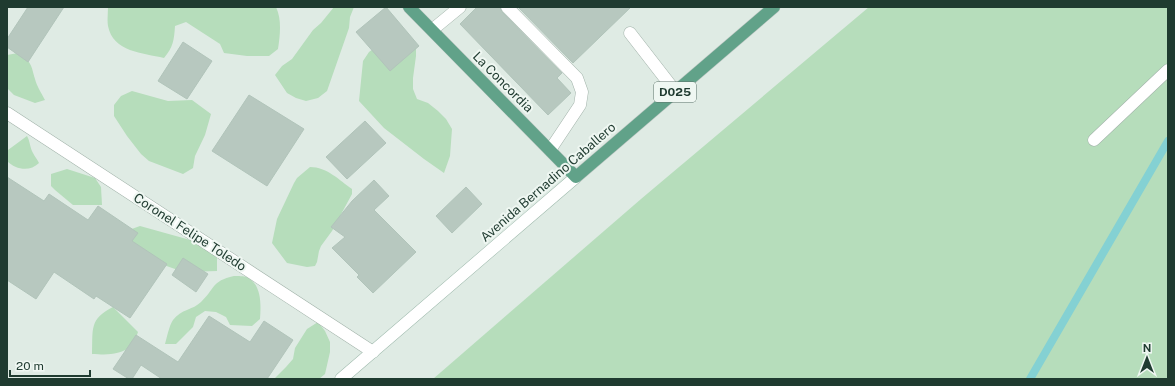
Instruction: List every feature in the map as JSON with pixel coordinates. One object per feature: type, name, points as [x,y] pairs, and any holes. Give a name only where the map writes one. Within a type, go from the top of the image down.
[{"type":"main road","name":"La Concordia","points":[[409,7],[576,177]]},
{"type":"main road","name":"Avenida Bernadino Caballero","points":[[576,177],[774,7]]},
{"type":"street","points":[[432,30],[460,7]]},
{"type":"street","points":[[507,7],[577,78],[582,92],[580,105],[550,150]]},
{"type":"street","points":[[630,34],[676,91]]},
{"type":"street","points":[[1094,140],[1168,70]]},
{"type":"street","name":"Coronel Felipe Toledo","points":[[7,113],[373,352]]},
{"type":"street","name":"Avenida Bernadino Caballero","points":[[342,379],[576,177]]},
{"type":"green space","points":[[108,7],[276,7],[280,22],[278,49],[269,56],[247,56],[224,53],[220,44],[186,22],[175,26],[172,44],[164,58],[138,53],[122,46],[111,35],[108,26]]},
{"type":"green space","points":[[334,7],[354,7],[350,17],[349,28],[327,91],[318,98],[306,101],[296,98],[287,93],[275,75],[282,66],[292,59],[313,30]]},
{"type":"green space","points":[[869,7],[1168,7],[1168,379],[433,379],[641,199]]},
{"type":"green space","points":[[380,44],[416,45],[413,89],[417,99],[428,103],[438,111],[446,119],[452,129],[450,156],[444,173],[384,128],[359,101],[363,61],[369,52]]},
{"type":"green space","points":[[18,53],[26,59],[32,67],[37,85],[45,100],[35,103],[14,95],[7,88],[7,55]]},
{"type":"green space","points":[[132,91],[168,101],[192,100],[211,114],[205,135],[195,156],[193,168],[183,174],[149,161],[141,154],[114,116],[114,105],[121,96]]},
{"type":"green space","points":[[27,136],[32,151],[39,163],[31,168],[23,169],[7,161],[8,150]]},
{"type":"green space","points":[[310,167],[322,169],[332,175],[352,189],[352,194],[332,231],[321,246],[315,266],[307,267],[287,263],[272,243],[277,219],[294,183],[297,178]]},
{"type":"green space","points":[[67,169],[95,178],[101,187],[102,205],[73,205],[51,186],[51,174]]},
{"type":"green space","points":[[140,226],[201,243],[211,249],[217,258],[217,271],[187,272],[133,254],[129,230]]},
{"type":"green space","points":[[234,276],[247,277],[256,285],[260,296],[260,319],[252,326],[230,325],[226,317],[216,312],[205,311],[196,317],[193,327],[176,344],[165,344],[170,325],[176,316],[198,305],[221,280]]},
{"type":"green space","points":[[113,307],[138,332],[133,346],[113,354],[92,354],[93,331],[96,321],[105,311]]},
{"type":"green space","points":[[318,322],[325,331],[330,342],[330,352],[325,374],[319,379],[274,379],[293,359],[295,348],[307,329]]},
{"type":"building","points":[[28,7],[64,7],[28,62],[7,47],[7,39]]},
{"type":"building","points":[[386,7],[419,46],[390,71],[356,32]]},
{"type":"building","points":[[477,7],[500,7],[502,12],[562,73],[557,78],[571,93],[548,115],[460,24]]},
{"type":"building","points":[[518,7],[631,7],[573,63]]},
{"type":"building","points":[[183,42],[212,61],[187,99],[158,81]]},
{"type":"building","points":[[249,95],[304,129],[267,186],[212,151]]},
{"type":"building","points":[[365,121],[386,143],[347,179],[326,157]]},
{"type":"building","points":[[7,177],[44,201],[49,194],[88,220],[98,206],[138,233],[132,241],[167,264],[130,318],[96,296],[94,299],[54,272],[36,299],[7,280]]},
{"type":"building","points":[[374,180],[389,196],[374,210],[416,252],[373,293],[357,277],[359,275],[332,248],[345,237],[331,227],[352,201]]},
{"type":"building","points":[[466,187],[482,204],[452,233],[436,216]]},
{"type":"building","points":[[183,258],[208,274],[196,292],[172,275]]},
{"type":"building","points":[[209,316],[250,342],[264,321],[293,340],[267,379],[162,379],[141,365],[132,379],[129,379],[113,369],[136,335],[178,362]]},
{"type":"waterway","points":[[1030,379],[1168,141]]}]
